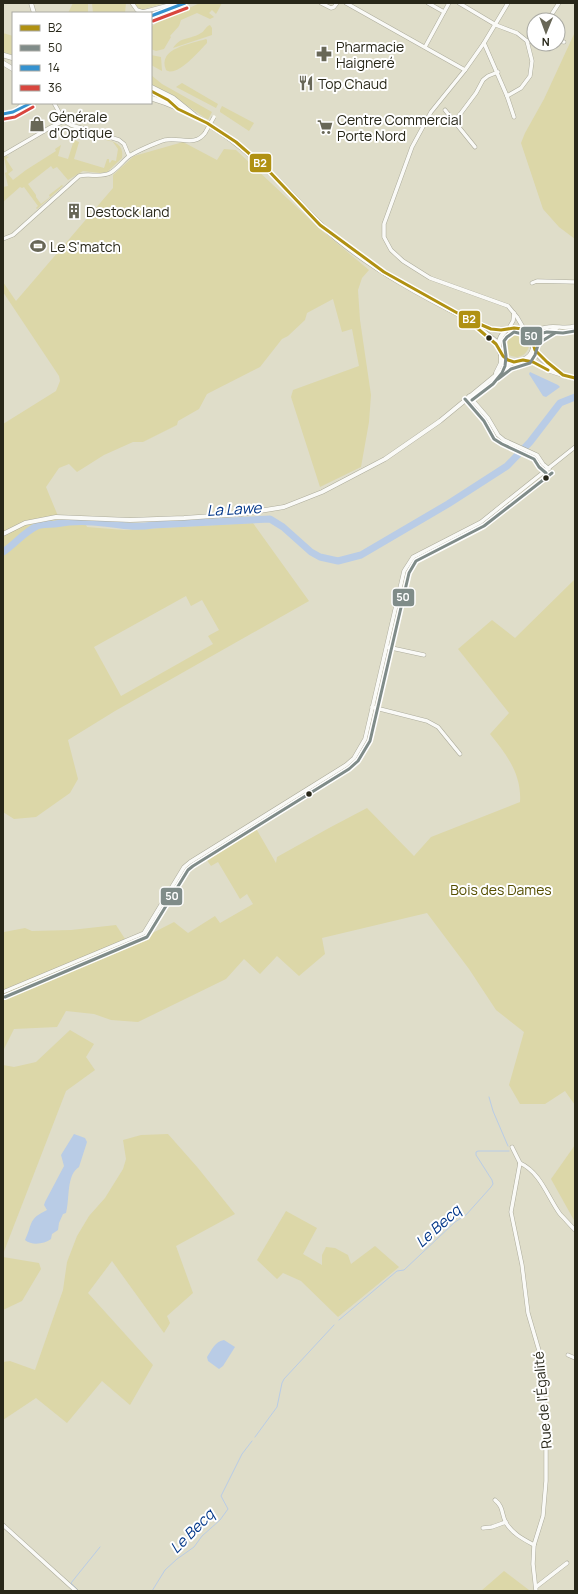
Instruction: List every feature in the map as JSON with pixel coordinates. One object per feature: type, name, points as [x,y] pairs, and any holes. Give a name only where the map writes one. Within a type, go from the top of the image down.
[{"type":"main road","points":[[152,16],[185,3]]},
{"type":"main road","points":[[3,63],[12,68]]},
{"type":"main road","points":[[152,88],[173,98],[197,118]]},
{"type":"main road","points":[[152,98],[197,118],[236,142],[267,169],[320,225],[338,240],[384,272],[468,319],[499,344]]},
{"type":"main road","points":[[15,112],[23,104]]},
{"type":"main road","points":[[3,114],[15,112],[29,104]]},
{"type":"main road","points":[[468,319],[497,331],[516,327],[525,329],[531,334],[534,343],[533,350],[529,356],[523,360],[514,362],[508,360],[501,353],[499,344],[501,336],[508,329]]},
{"type":"main road","points":[[533,350],[554,371]]},
{"type":"main road","points":[[523,360],[533,362],[549,370],[575,378]]},
{"type":"street","points":[[132,3],[137,10],[143,12],[177,3]]},
{"type":"street","points":[[321,3],[331,8],[337,3]]},
{"type":"street","points":[[346,3],[465,70]]},
{"type":"street","points":[[428,3],[444,12]]},
{"type":"street","points":[[425,47],[449,3]]},
{"type":"street","points":[[459,3],[496,24],[517,33],[526,41]]},
{"type":"street","points":[[508,3],[484,43],[465,70],[431,112],[412,147],[384,224],[384,237],[391,250],[403,261],[430,278],[508,306],[525,329],[536,330],[547,327],[575,326]]},
{"type":"street","points":[[553,12],[559,3]]},
{"type":"street","points":[[484,43],[498,72],[514,117]]},
{"type":"street","points":[[507,96],[521,88],[530,76],[532,61],[530,52]]},
{"type":"street","points":[[455,121],[476,93],[483,80],[498,72]]},
{"type":"street","points":[[56,104],[64,121],[71,125],[119,140],[124,144],[129,156]]},
{"type":"street","points":[[445,110],[475,147]]},
{"type":"street","points":[[3,239],[14,235],[80,176],[86,174],[109,174],[129,156],[164,140],[175,139],[195,141],[205,133],[214,117]]},
{"type":"street","points":[[3,154],[51,126],[64,121]]},
{"type":"street","points":[[532,283],[537,281],[575,282]]},
{"type":"street","points":[[508,329],[513,321],[514,313]]},
{"type":"street","points":[[534,343],[544,333],[558,327]]},
{"type":"street","points":[[495,375],[501,363],[501,353]]},
{"type":"street","points":[[3,534],[25,523],[56,517],[130,520],[184,518],[241,514],[284,507],[322,492],[385,459],[440,421],[495,375],[514,362]]},
{"type":"street","points":[[470,396],[488,418],[498,435],[504,440],[537,454],[543,464],[549,469]]},
{"type":"street","points":[[3,992],[144,933],[184,867],[190,862],[346,765],[354,758],[365,739],[404,571],[413,557],[481,522],[575,447]]},
{"type":"street","points":[[387,647],[424,655]]},
{"type":"street","points":[[372,707],[427,721],[438,727],[460,754]]},
{"type":"street","points":[[512,1147],[520,1163],[526,1166],[541,1181],[560,1213],[575,1230]]},
{"type":"street","name":"Rue de l'Égalité","points":[[520,1163],[511,1212],[522,1265],[528,1313],[540,1354],[546,1448],[546,1482],[543,1516],[534,1545],[533,1564],[536,1589]]},
{"type":"street","points":[[568,1354],[575,1358]]},
{"type":"street","points":[[495,1500],[500,1504],[506,1522],[518,1536],[534,1545]]},
{"type":"street","points":[[483,1528],[492,1527],[506,1522]]},
{"type":"street","points":[[3,1525],[76,1591]]},
{"type":"street","points":[[536,1589],[567,1564]]},
{"type":"green space","points":[[73,3],[88,3],[88,12],[68,12]]},
{"type":"green space","points":[[92,3],[126,3],[125,12],[93,12]]},
{"type":"green space","points":[[134,3],[165,3],[141,10],[137,8]]},
{"type":"green space","points":[[200,3],[222,3],[216,14],[212,10],[209,13],[214,17],[210,19],[197,13],[181,20],[179,26],[170,36],[171,37],[164,49],[156,51],[152,49],[152,26],[158,22]]},
{"type":"green space","points":[[210,25],[212,28],[212,35],[173,48],[182,40],[201,33]]},
{"type":"green space","points":[[575,32],[575,239],[559,227],[543,209],[521,143],[544,99]]},
{"type":"green space","points":[[3,33],[12,36],[12,55],[3,52]]},
{"type":"green space","points":[[206,39],[207,43],[182,67],[171,71],[166,70],[166,57],[171,52],[184,45]]},
{"type":"green space","points":[[152,55],[161,57],[162,71],[152,66]]},
{"type":"green space","points":[[152,76],[162,84],[212,112],[208,120],[169,93],[152,86]]},
{"type":"green space","points":[[182,83],[218,104],[216,108],[176,87]]},
{"type":"green space","points":[[222,106],[254,123],[249,131],[220,112]]},
{"type":"green space","points":[[98,137],[112,141],[116,143],[121,149],[122,158],[107,172],[100,173],[83,171],[68,180],[57,167],[53,169],[51,166],[28,184],[41,204],[50,197],[49,195],[62,185],[63,186],[37,209],[36,208],[38,206],[24,187],[20,187],[3,202],[3,187],[8,186],[4,157],[9,157],[6,159],[13,170],[8,174],[13,180],[56,151],[55,149],[61,145],[58,156],[68,159],[74,140],[79,142],[74,159],[104,168],[107,159],[109,159],[110,163],[112,160],[116,161],[118,149],[113,142],[99,138],[97,140]]},
{"type":"green space","points":[[183,142],[217,160],[224,149],[236,150],[320,229],[369,270],[362,278],[358,290],[360,320],[371,395],[369,422],[361,467],[320,487],[291,397],[293,390],[359,366],[352,329],[342,332],[333,299],[307,313],[305,320],[288,336],[282,339],[260,367],[207,394],[199,409],[178,421],[177,425],[143,442],[133,442],[104,455],[77,472],[69,464],[59,468],[46,487],[58,516],[83,518],[87,527],[124,530],[253,523],[309,601],[115,711],[68,740],[78,779],[70,793],[36,817],[14,819],[3,812],[3,424],[56,391],[60,381],[59,376],[3,292],[3,282],[16,301],[113,188],[113,175],[134,156]],"holes":[[[186,596],[191,606],[202,600],[219,630],[208,636],[213,644],[121,696],[94,647]]]},
{"type":"green space","points":[[516,331],[525,335],[529,344],[525,353],[516,357],[507,353],[503,344],[507,335]]},
{"type":"green space","name":"Bois des Dames","points":[[575,579],[575,1105],[565,1091],[545,1104],[520,1104],[509,1085],[524,1032],[496,1010],[469,969],[427,913],[322,938],[325,954],[299,976],[277,956],[260,974],[244,959],[226,979],[138,1022],[111,1020],[94,1014],[66,1011],[57,1027],[14,1029],[3,1051],[4,932],[25,928],[32,931],[71,930],[116,925],[129,945],[174,922],[188,933],[215,916],[220,923],[253,904],[247,894],[240,899],[218,862],[211,866],[204,856],[254,825],[276,863],[277,857],[367,808],[414,856],[431,837],[520,802],[520,792],[516,773],[502,749],[490,734],[509,713],[458,649],[492,620],[515,638]]},
{"type":"green space","points":[[70,1030],[94,1044],[86,1057],[95,1070],[66,1091],[3,1254],[3,1065],[14,1067],[36,1062]]},
{"type":"green space","points":[[168,1134],[235,1214],[176,1246],[193,1293],[167,1316],[170,1323],[164,1333],[112,1261],[88,1293],[153,1365],[130,1405],[102,1381],[67,1423],[36,1398],[3,1420],[3,1362],[10,1361],[35,1370],[63,1290],[67,1262],[77,1236],[89,1216],[105,1198],[123,1169],[126,1159],[123,1140],[141,1135]]},
{"type":"green space","points":[[575,1145],[575,1222],[551,1179]]},
{"type":"green space","points":[[286,1211],[317,1228],[303,1254],[322,1265],[322,1255],[326,1247],[335,1248],[348,1255],[351,1264],[375,1246],[399,1267],[338,1317],[301,1281],[283,1273],[277,1279],[257,1260]]},
{"type":"green space","points":[[3,1257],[39,1263],[41,1269],[22,1301],[3,1310]]},
{"type":"green space","points":[[504,1571],[529,1590],[529,1591],[481,1591]]},
{"type":"water","points":[[530,372],[560,387],[546,397],[543,396],[529,374]]},
{"type":"water","points":[[74,1134],[85,1138],[87,1142],[79,1167],[75,1171],[70,1181],[66,1213],[63,1214],[58,1230],[52,1234],[51,1239],[38,1244],[28,1242],[25,1240],[32,1222],[37,1216],[47,1210],[44,1205],[45,1202],[64,1166],[61,1155]]},
{"type":"water","points":[[224,1340],[235,1347],[223,1366],[219,1369],[208,1361],[207,1357],[216,1344]]},
{"type":"waterway","name":"La Lawe","points":[[3,552],[28,531],[43,524],[83,522],[145,526],[270,519],[283,527],[311,552],[320,557],[338,561],[361,555],[448,504],[507,466],[530,442],[560,403],[575,397]]},
{"type":"waterway","name":"Le Becq","points":[[489,1097],[493,1111],[508,1146]]},
{"type":"waterway","name":"Le Becq","points":[[339,1320],[397,1271],[404,1270],[455,1222],[466,1215],[491,1187],[493,1184],[492,1180],[476,1155],[476,1152],[509,1151]]},
{"type":"waterway","name":"Le Becq","points":[[255,1437],[277,1407],[284,1379],[334,1325]]},
{"type":"waterway","name":"Le Becq","points":[[152,1591],[165,1570],[194,1547],[202,1536],[220,1520],[228,1509],[221,1496],[242,1454],[252,1441]]},
{"type":"waterway","points":[[79,1591],[71,1583],[100,1547]]},
{"type":"transit line","name":"14","points":[[152,16],[185,3]]},
{"type":"transit line","name":"36","points":[[153,21],[187,8]]},
{"type":"transit line","name":"B2","points":[[152,92],[168,100],[178,109],[207,123],[236,142],[267,169],[320,225],[384,272],[468,319],[491,329],[523,329],[530,334],[535,350],[547,362],[563,375],[575,378]]},
{"type":"transit line","name":"14","points":[[3,114],[13,112],[29,104]]},
{"type":"transit line","name":"36","points":[[4,119],[15,117],[33,107]]},
{"type":"transit line","name":"B2","points":[[477,328],[496,344],[503,356],[508,360],[514,362],[523,360],[533,362],[548,370]]},
{"type":"transit line","name":"50","points":[[472,400],[493,384],[502,373],[505,366],[506,356],[504,341],[514,332],[531,336],[547,332],[563,333],[575,331]]},
{"type":"transit line","name":"50","points":[[498,379],[511,369],[530,363],[535,355],[538,345],[555,333]]},
{"type":"transit line","name":"50","points":[[465,399],[484,421],[494,439],[534,459],[539,467],[546,473]]},
{"type":"transit line","name":"50","points":[[5,997],[147,937],[188,870],[349,769],[358,761],[370,741],[409,573],[416,561],[484,526],[552,473]]},
{"type":"place","name":"Pharmacie Haigneré","points":[[324,54]]},
{"type":"place","name":"Top Chaud","points":[[306,83]]},
{"type":"place","name":"Générale d'Optique","points":[[37,124]]},
{"type":"place","name":"Centre Commercial Porte Nord","points":[[325,127]]},
{"type":"place","name":"Destock land","points":[[74,211]]},
{"type":"place","name":"Le S'match","points":[[38,246]]}]
